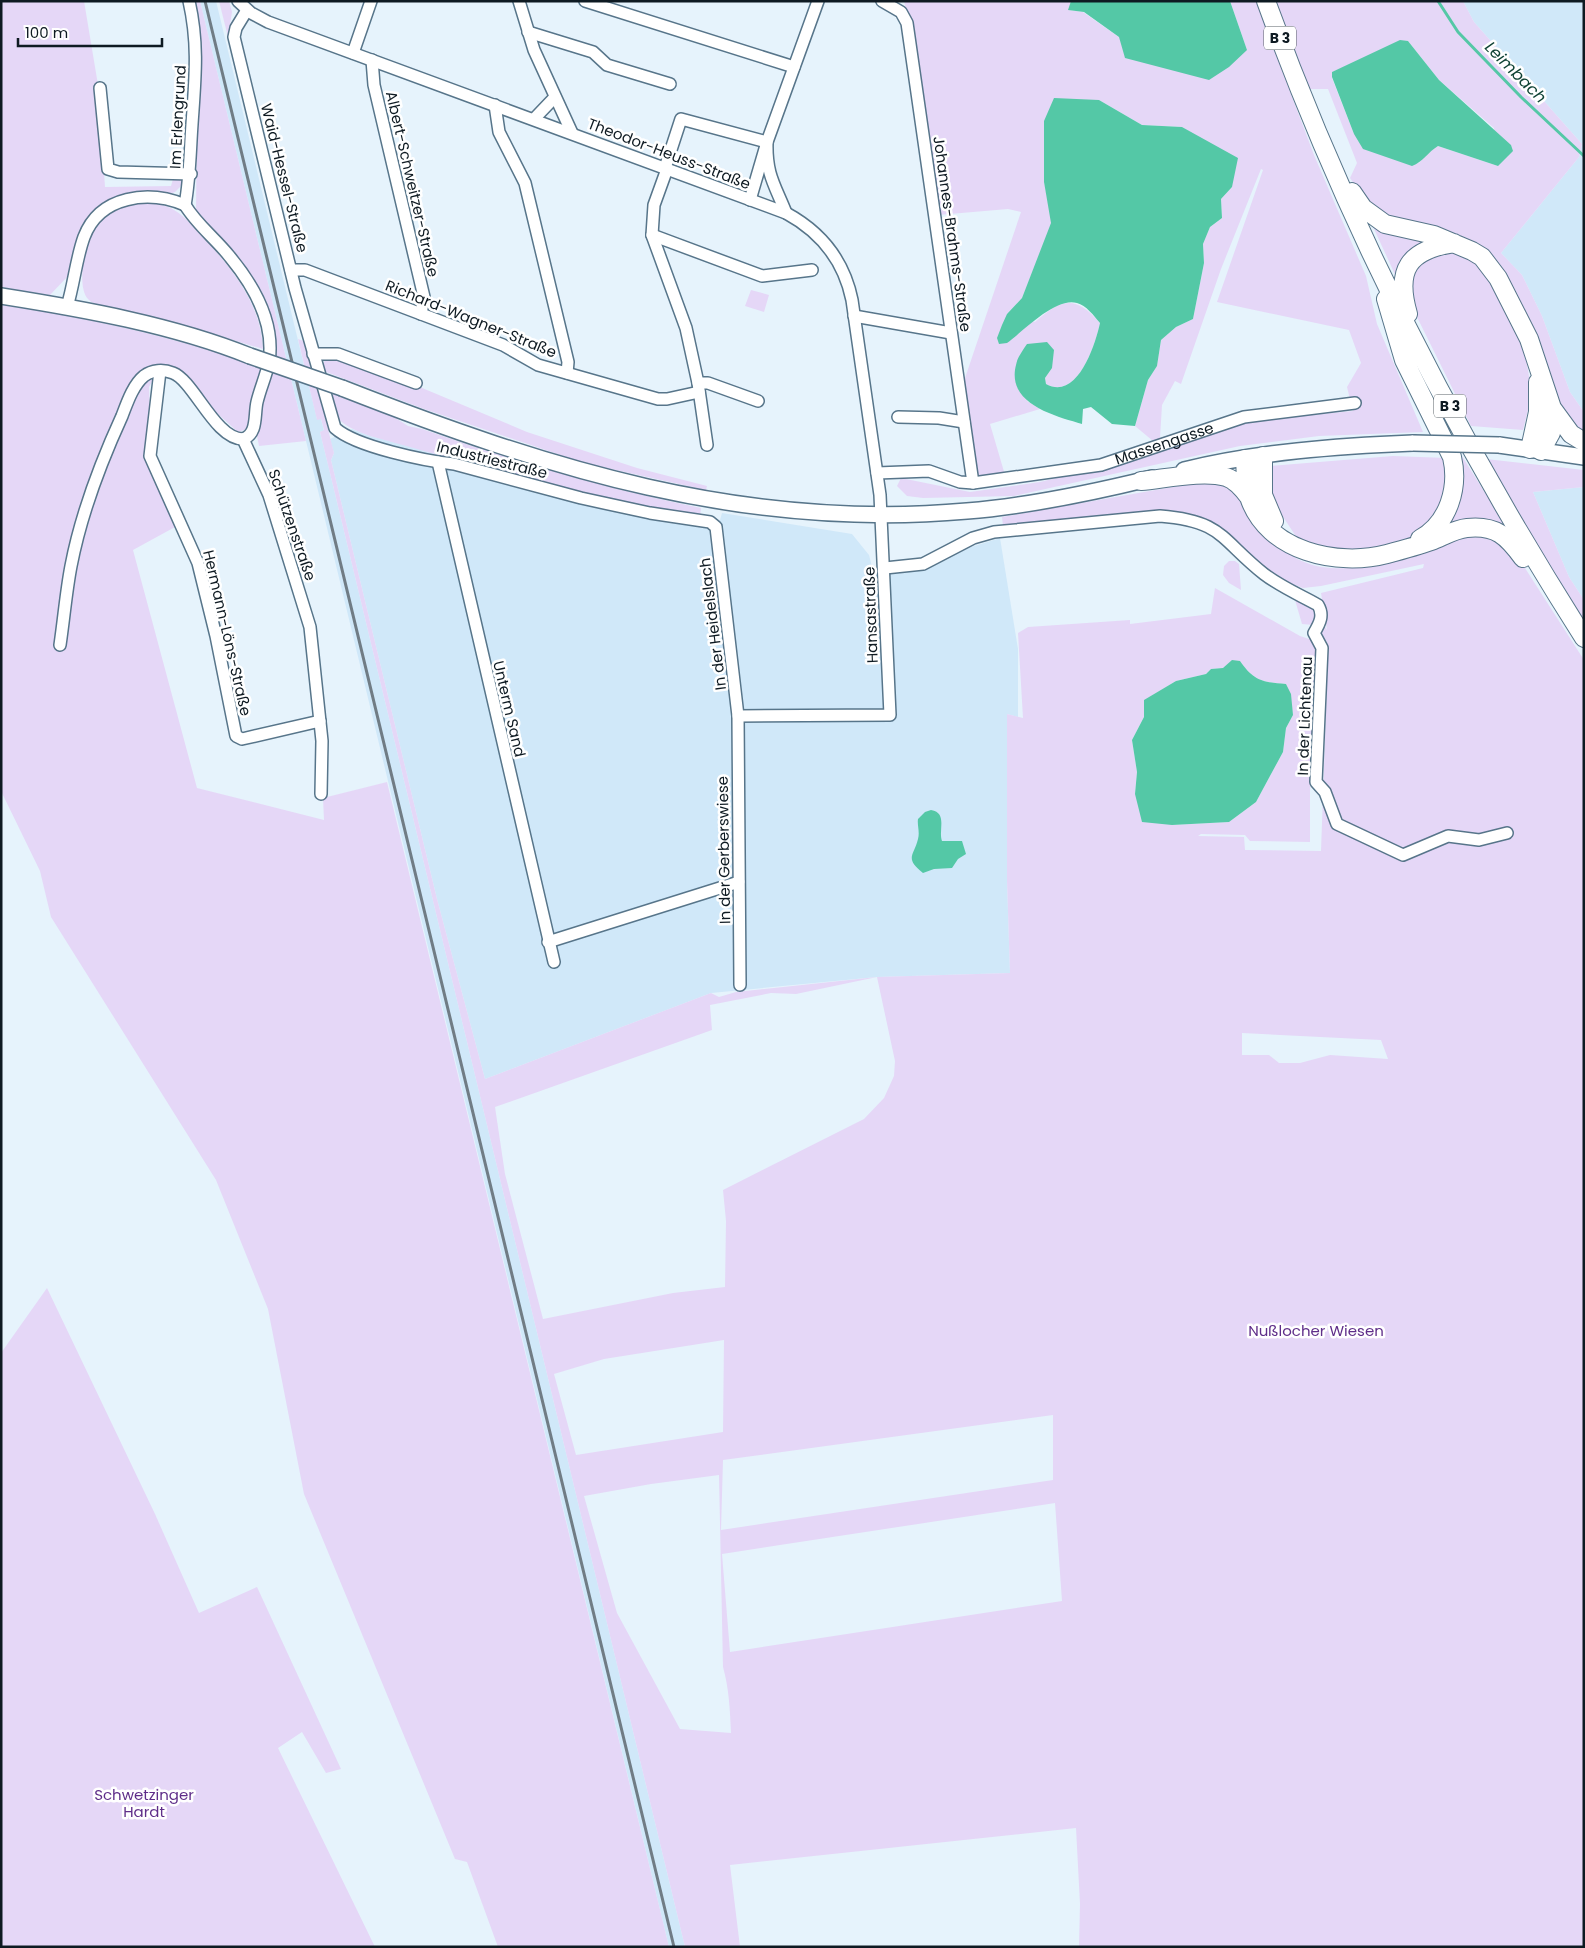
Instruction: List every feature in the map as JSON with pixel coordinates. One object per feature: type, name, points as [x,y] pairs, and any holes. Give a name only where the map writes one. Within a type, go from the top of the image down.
[{"type":"highway","name":"B 3","points":[[1266,1],[1336,173],[1380,272],[1482,466],[1543,573],[1584,638]]},
{"type":"highway","points":[[1336,173],[1364,208],[1385,224],[1434,235],[1482,256],[1498,278],[1529,339],[1552,408],[1564,427],[1584,442]]},
{"type":"highway","points":[[1418,345],[1403,296],[1404,278],[1412,261],[1423,250],[1454,243]]},
{"type":"highway","points":[[1380,272],[1391,320],[1404,360],[1446,446],[1454,467],[1452,496],[1436,527],[1427,535],[1398,551]]},
{"type":"highway","points":[[1536,450],[1538,412],[1537,366]]},
{"type":"highway","points":[[1536,450],[1551,433],[1552,408]]},
{"type":"highway","points":[[1263,456],[1263,495],[1266,506],[1286,540]]},
{"type":"highway","points":[[1245,459],[1249,497]]},
{"type":"highway","points":[[1141,480],[1213,475],[1227,477],[1239,485],[1249,497],[1272,532],[1311,553],[1342,559],[1372,557],[1398,551],[1466,528],[1485,529],[1498,531],[1510,539],[1526,561],[1543,573]]},
{"type":"main road","points":[[1,296],[67,307],[155,327],[250,356],[486,442],[624,483],[698,498],[759,507],[879,514],[990,509],[1038,503],[1204,465],[1348,446],[1413,443],[1499,445],[1584,456]]},
{"type":"street","name":"Im Erlengrund","points":[[186,205],[191,174],[197,56],[189,1]]},
{"type":"street","name":"Theodor-Heuss-Straße","points":[[238,1],[247,10],[263,20],[786,213],[818,236],[837,259],[849,287],[880,495],[879,514]]},
{"type":"street","points":[[353,53],[371,1]]},
{"type":"street","points":[[519,1],[528,32],[572,133]]},
{"type":"street","points":[[585,1],[794,67]]},
{"type":"street","points":[[750,200],[767,142],[818,1]]},
{"type":"street","name":"Johannes-Brahms-Straße","points":[[882,1],[901,12],[906,23],[973,483]]},
{"type":"street","name":"Waid-Hessel-Straße","points":[[247,10],[236,28],[234,37],[313,354]]},
{"type":"street","points":[[528,32],[594,52],[607,65],[670,84]]},
{"type":"street","name":"Albert-Schweitzer-Straße","points":[[372,60],[371,70],[374,85],[424,297],[422,314]]},
{"type":"street","points":[[100,88],[108,169],[118,172],[191,174]]},
{"type":"street","points":[[534,119],[555,97]]},
{"type":"street","points":[[495,105],[499,132],[524,183],[568,362],[567,373]]},
{"type":"street","points":[[707,445],[699,388],[678,304],[652,235],[654,204],[681,119],[767,142]]},
{"type":"street","points":[[767,142],[767,166],[770,180],[786,213]]},
{"type":"street","points":[[60,645],[73,558],[95,479],[133,392],[144,376],[160,371],[179,376],[213,419],[233,436],[243,438],[251,434],[254,429],[257,401],[268,362],[270,344],[268,323],[255,294],[243,275],[230,257],[192,216],[186,205],[176,201],[139,197],[116,203],[103,211],[92,223],[85,236],[67,307]]},
{"type":"street","points":[[652,235],[762,276],[812,270]]},
{"type":"street","name":"Richard-Wagner-Straße","points":[[291,270],[305,270],[422,314],[502,345],[538,365],[658,399],[699,388]]},
{"type":"street","points":[[854,316],[951,333]]},
{"type":"street","points":[[313,354],[338,354],[416,384]]},
{"type":"street","name":"Industriestraße","points":[[313,354],[331,420],[338,430],[367,444],[438,462],[460,465],[581,498],[650,513],[710,522],[717,530]]},
{"type":"street","name":"Hermann-Löns-Straße","points":[[160,371],[150,456],[198,563],[216,636],[236,736],[242,739],[320,721]]},
{"type":"street","points":[[699,388],[708,383],[758,401]]},
{"type":"street","name":"Massengasse","points":[[877,473],[929,471],[960,482],[973,483],[1051,474],[1104,465],[1244,417],[1355,403]]},
{"type":"street","points":[[898,417],[939,418],[964,422]]},
{"type":"street","name":"Schützenstraße","points":[[243,438],[269,495],[310,627],[320,721],[322,794]]},
{"type":"street","name":"Unterm Sand","points":[[438,462],[554,962]]},
{"type":"street","name":"Hansastraße","points":[[738,716],[890,716],[884,568],[879,514]]},
{"type":"street","name":"In der Lichtenau","points":[[884,568],[923,564],[973,538],[994,532],[1160,516],[1184,518],[1203,523],[1222,534],[1263,573],[1283,587],[1318,605],[1322,611],[1321,618],[1314,632],[1322,648],[1316,782],[1325,792],[1337,824],[1403,855],[1448,836],[1479,840],[1507,833]]},
{"type":"street","name":"In der Heidelslach","points":[[717,530],[738,716]]},
{"type":"street","name":"In der Gerberswiese","points":[[738,716],[740,985]]},
{"type":"street","points":[[548,942],[739,882]]},
{"type":"shaded area","points":[[200,1],[216,1],[317,419],[321,419],[324,431],[320,432],[685,1947],[669,1947]]},
{"type":"shaded area","points":[[1071,1],[1230,1],[1247,50],[1229,67],[1209,80],[1125,58],[1119,37],[1084,12],[1068,10]]},
{"type":"shaded area","points":[[1463,1],[1584,1],[1584,412],[1570,392],[1542,316],[1522,275],[1501,253],[1579,157],[1582,144],[1474,22]]},
{"type":"shaded area","points":[[1400,40],[1408,41],[1439,80],[1511,145],[1513,151],[1498,166],[1438,146],[1412,166],[1363,149],[1354,134],[1332,77],[1332,72]]},
{"type":"shaded area","points":[[1054,98],[1099,100],[1142,125],[1182,127],[1238,158],[1232,187],[1221,199],[1222,218],[1210,227],[1203,244],[1204,263],[1193,319],[1176,327],[1161,340],[1157,366],[1148,380],[1135,426],[1112,424],[1091,407],[1083,409],[1082,424],[1071,421],[1035,406],[1025,399],[1018,390],[1015,378],[1016,365],[1027,344],[1047,342],[1054,350],[1052,368],[1045,378],[1046,384],[1057,387],[1067,385],[1083,368],[1094,345],[1100,323],[1084,306],[1077,303],[1059,305],[1040,316],[1007,343],[999,344],[997,338],[1007,314],[1022,298],[1051,223],[1044,182],[1044,121]]},
{"type":"shaded area","points":[[352,429],[370,436],[700,518],[720,520],[722,513],[852,534],[869,555],[874,575],[924,570],[971,547],[1000,538],[1018,649],[1018,717],[1007,714],[1007,881],[1010,973],[877,977],[711,993],[485,1079],[437,899],[331,460],[334,453],[330,439]]},
{"type":"shaded area","points":[[1584,487],[1584,600],[1569,577],[1533,492]]},
{"type":"shaded area","points":[[1232,660],[1240,661],[1254,677],[1265,681],[1286,684],[1291,694],[1293,715],[1286,728],[1283,752],[1256,802],[1229,822],[1172,825],[1142,822],[1135,794],[1137,772],[1132,740],[1144,717],[1144,700],[1176,681],[1206,674],[1211,669],[1223,668]]},
{"type":"shaded area","points":[[931,810],[936,812],[941,818],[942,841],[962,841],[966,854],[958,859],[952,868],[934,869],[923,873],[914,864],[912,857],[919,836],[918,819],[925,812]]},
{"type":"green space","points":[[1,1],[84,1],[98,85],[105,187],[171,186],[173,179],[180,178],[183,181],[175,192],[163,196],[149,194],[87,220],[78,236],[69,275],[50,295],[1,287]]},
{"type":"green space","points":[[194,1],[200,1],[306,441],[259,446],[257,436],[247,429],[238,432],[209,406],[179,370],[164,367],[155,376],[149,387],[152,472],[175,527],[133,550],[197,788],[324,820],[323,798],[387,782],[669,1947],[498,1947],[467,1862],[455,1859],[304,1494],[268,1309],[216,1180],[51,917],[40,871],[1,791],[1,305],[69,316],[172,339],[271,371],[273,332],[216,235],[196,210],[197,120],[202,56]]},
{"type":"green space","points":[[219,1],[229,1],[232,12],[228,37]]},
{"type":"green space","points":[[904,1],[1071,1],[1069,10],[1083,12],[1119,37],[1247,50],[1230,1],[1256,1],[1314,155],[1366,276],[1377,324],[1423,432],[1319,436],[1240,446],[1014,496],[923,498],[907,496],[897,486],[901,478],[970,492],[1040,482],[1134,459],[1228,428],[1259,420],[1353,411],[1347,387],[1361,363],[1349,330],[1217,302],[1263,170],[1261,169],[1221,269],[1181,384],[1175,381],[1162,405],[1160,438],[1153,441],[1135,426],[1148,380],[1157,366],[1161,340],[1176,327],[1193,319],[1204,263],[1203,244],[1210,227],[1222,218],[1221,199],[1232,187],[1207,143],[1182,127],[1142,125],[1099,100],[1044,182],[1052,223],[1022,298],[1007,314],[1035,322],[1053,308],[1068,303],[1075,304],[1083,307],[1100,323],[1094,345],[1083,368],[1067,385],[1057,387],[1046,384],[1045,378],[1052,368],[1027,401],[1040,409],[990,424],[1005,475],[977,478],[962,387],[1021,212],[1008,209],[938,215],[915,45]]},
{"type":"green space","points":[[1274,1],[1463,1],[1474,22],[1582,144],[1579,157],[1501,253],[1522,275],[1542,316],[1570,392],[1584,412],[1584,433],[1561,410],[1496,268],[1388,221],[1369,205],[1350,178],[1357,163],[1328,89],[1309,89]],"holes":[[[1408,41],[1439,80],[1494,128],[1498,166],[1438,146],[1428,152],[1419,163],[1354,134],[1332,78],[1332,72]]]},
{"type":"green space","points":[[148,202],[168,207],[182,216],[205,239],[236,276],[257,318],[263,349],[175,323],[99,305],[88,299],[82,278],[88,243],[95,228],[107,215],[122,207]]},
{"type":"green space","points":[[1369,218],[1438,240],[1398,281]]},
{"type":"green space","points":[[1452,250],[1473,260],[1497,286],[1523,341],[1532,394],[1523,430],[1471,426],[1414,311],[1409,279],[1423,257]]},
{"type":"green space","points":[[751,290],[769,295],[764,312],[745,306]]},
{"type":"green space","name":"Nußlocher Wiesen","points":[[298,339],[306,342],[334,453],[331,460],[437,899],[485,1079],[711,993],[719,997],[736,992],[877,977],[1010,973],[1007,881],[1007,714],[1023,718],[1018,633],[1028,627],[1130,620],[1130,624],[1211,614],[1215,588],[1300,636],[1318,642],[1310,791],[1310,842],[1250,841],[1245,835],[1201,834],[1198,836],[1244,837],[1245,850],[1321,851],[1328,655],[1327,642],[1320,634],[1320,628],[1324,625],[1327,630],[1321,593],[1423,568],[1424,564],[1321,586],[1303,588],[1279,579],[1222,529],[1193,515],[1160,512],[1003,526],[1002,517],[1201,482],[1227,486],[1234,490],[1247,503],[1278,543],[1297,559],[1320,567],[1346,568],[1374,565],[1428,550],[1475,534],[1487,535],[1516,554],[1584,660],[1584,1947],[1079,1947],[1080,1904],[1076,1828],[730,1865],[740,1947],[685,1947],[320,432],[324,430],[321,419],[317,420]],"holes":[[[1240,661],[1254,677],[1265,681],[1286,684],[1293,715],[1286,728],[1283,752],[1256,802],[1229,822],[1172,825],[1135,794],[1137,772],[1132,740],[1144,717],[1145,700],[1176,681],[1206,674],[1211,669],[1223,668]],[[877,977],[895,1061],[894,1076],[884,1098],[864,1119],[723,1190],[726,1221],[725,1287],[673,1293],[543,1319],[505,1174],[495,1107],[712,1030],[710,1005],[771,993],[796,994]],[[1242,1033],[1381,1040],[1388,1059],[1330,1055],[1300,1063],[1279,1063],[1269,1055],[1242,1055]],[[724,1340],[723,1432],[576,1455],[554,1374],[604,1359]],[[1053,1415],[1053,1480],[721,1530],[723,1460]],[[719,1475],[723,1667],[728,1691],[731,1733],[680,1729],[617,1613],[584,1496],[651,1484]],[[1055,1503],[1062,1601],[730,1652],[722,1554]]]},
{"type":"green space","points":[[327,355],[415,385],[527,432],[637,468],[707,486],[706,490],[584,463],[424,409],[321,370]]},
{"type":"green space","points":[[333,394],[394,417],[408,426],[526,463],[630,492],[701,508],[700,518],[554,487],[370,436],[342,422],[333,410]]},
{"type":"green space","points":[[1460,453],[1509,531],[1433,534]]},
{"type":"green space","points":[[1393,456],[1447,458],[1445,501],[1432,522],[1406,541],[1365,552],[1325,551],[1297,538],[1272,500],[1269,466]]},
{"type":"green space","points":[[1486,459],[1584,470],[1584,487],[1533,492],[1569,577],[1584,600],[1584,623]]},
{"type":"green space","points":[[1229,561],[1235,561],[1239,564],[1241,590],[1229,583],[1223,575],[1224,566]]},
{"type":"green space","points":[[1295,600],[1311,606],[1317,611],[1314,625],[1302,624]]},
{"type":"green space","name":"Schwetzinger Hardt","points":[[47,1288],[155,1514],[199,1613],[257,1587],[341,1769],[326,1773],[302,1732],[278,1748],[375,1947],[1,1947],[1,1353]]},
{"type":"waterway","name":"Leimbach","points":[[1438,1],[1458,32],[1521,97],[1584,156]]},
{"type":"railway","points":[[205,1],[674,1947]]}]
